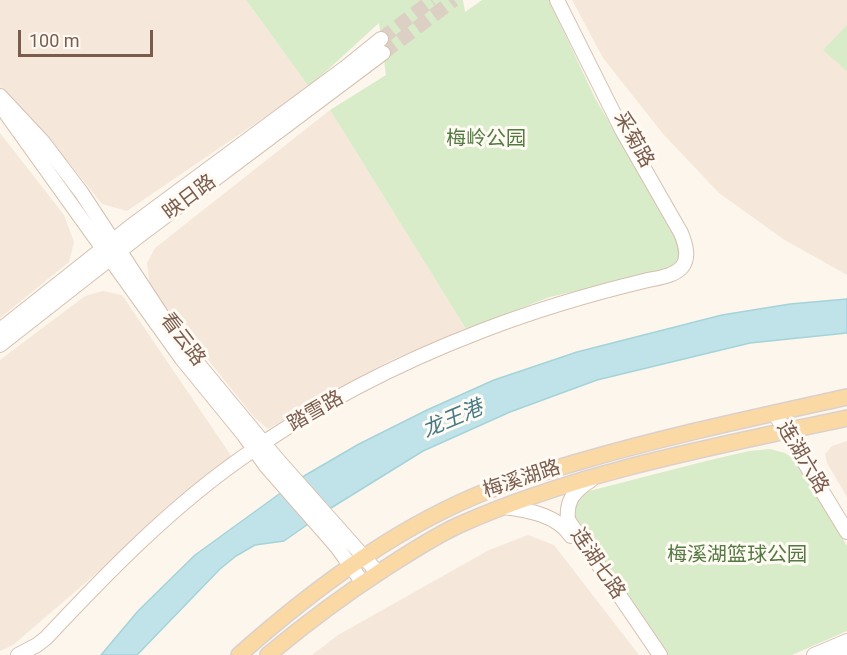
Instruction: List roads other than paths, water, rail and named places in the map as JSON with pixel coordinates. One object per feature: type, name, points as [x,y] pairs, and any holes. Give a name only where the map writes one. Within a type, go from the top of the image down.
[{"type":"main road","name":"梅溪湖路","points":[[239,655],[267,629],[350,565],[442,512],[476,496],[615,451],[847,397]]},
{"type":"main road","name":"梅溪湖路","points":[[268,655],[363,582],[415,549],[458,526],[504,507],[597,477],[689,453],[847,418]]},
{"type":"street","name":"采菊路","points":[[557,0],[622,130],[685,242],[685,262],[676,275]]},
{"type":"street","name":"采菊路","points":[[562,0],[626,127],[685,232],[689,242],[690,256],[686,268],[676,275]]},
{"type":"street","name":"映日路","points":[[0,330],[111,250],[345,68],[382,46]]},
{"type":"street","name":"看云路","points":[[0,96],[43,142],[81,192],[111,250]]},
{"type":"street","name":"看云路","points":[[0,106],[111,250],[182,359],[343,544]]},
{"type":"street","name":"映日路","points":[[0,345],[111,250]]},
{"type":"street","name":"踏雪路","points":[[18,655],[46,638],[109,572],[173,512],[261,448],[324,411],[367,388],[465,343],[564,307],[676,275]]},
{"type":"street","name":"连湖六路","points":[[779,413],[847,532]]},
{"type":"street","name":"连湖六路","points":[[789,431],[847,522]]},
{"type":"street","name":"踏雪路","points":[[28,655],[49,641],[112,574],[176,515],[261,448]]},
{"type":"street","name":"连湖七路","points":[[597,477],[580,488],[570,499],[568,520],[660,655]]},
{"type":"street","name":"连湖七路","points":[[504,507],[541,515],[557,522],[568,531],[652,655]]},
{"type":"street","points":[[343,544],[364,557],[378,573]]},
{"type":"street","points":[[343,544],[350,565],[363,582]]},
{"type":"street","points":[[814,655],[847,640]]},
{"type":"street","points":[[838,655],[847,651]]},
{"type":"water","name":"龙王港","points":[[847,299],[847,333],[750,343],[597,380],[510,412],[423,451],[331,508],[284,541],[255,545],[236,556],[220,569],[137,655],[101,655],[138,611],[195,555],[304,476],[359,444],[427,410],[494,380],[577,352],[722,315],[790,304]]},
{"type":"tunnel","points":[[381,39],[432,0]]},
{"type":"tunnel","points":[[383,53],[454,0]]},
{"type":"park label","name":"梅岭公园","points":[[486,140]]},
{"type":"park label","name":"梅溪湖篮球公园","points":[[737,556]]}]
